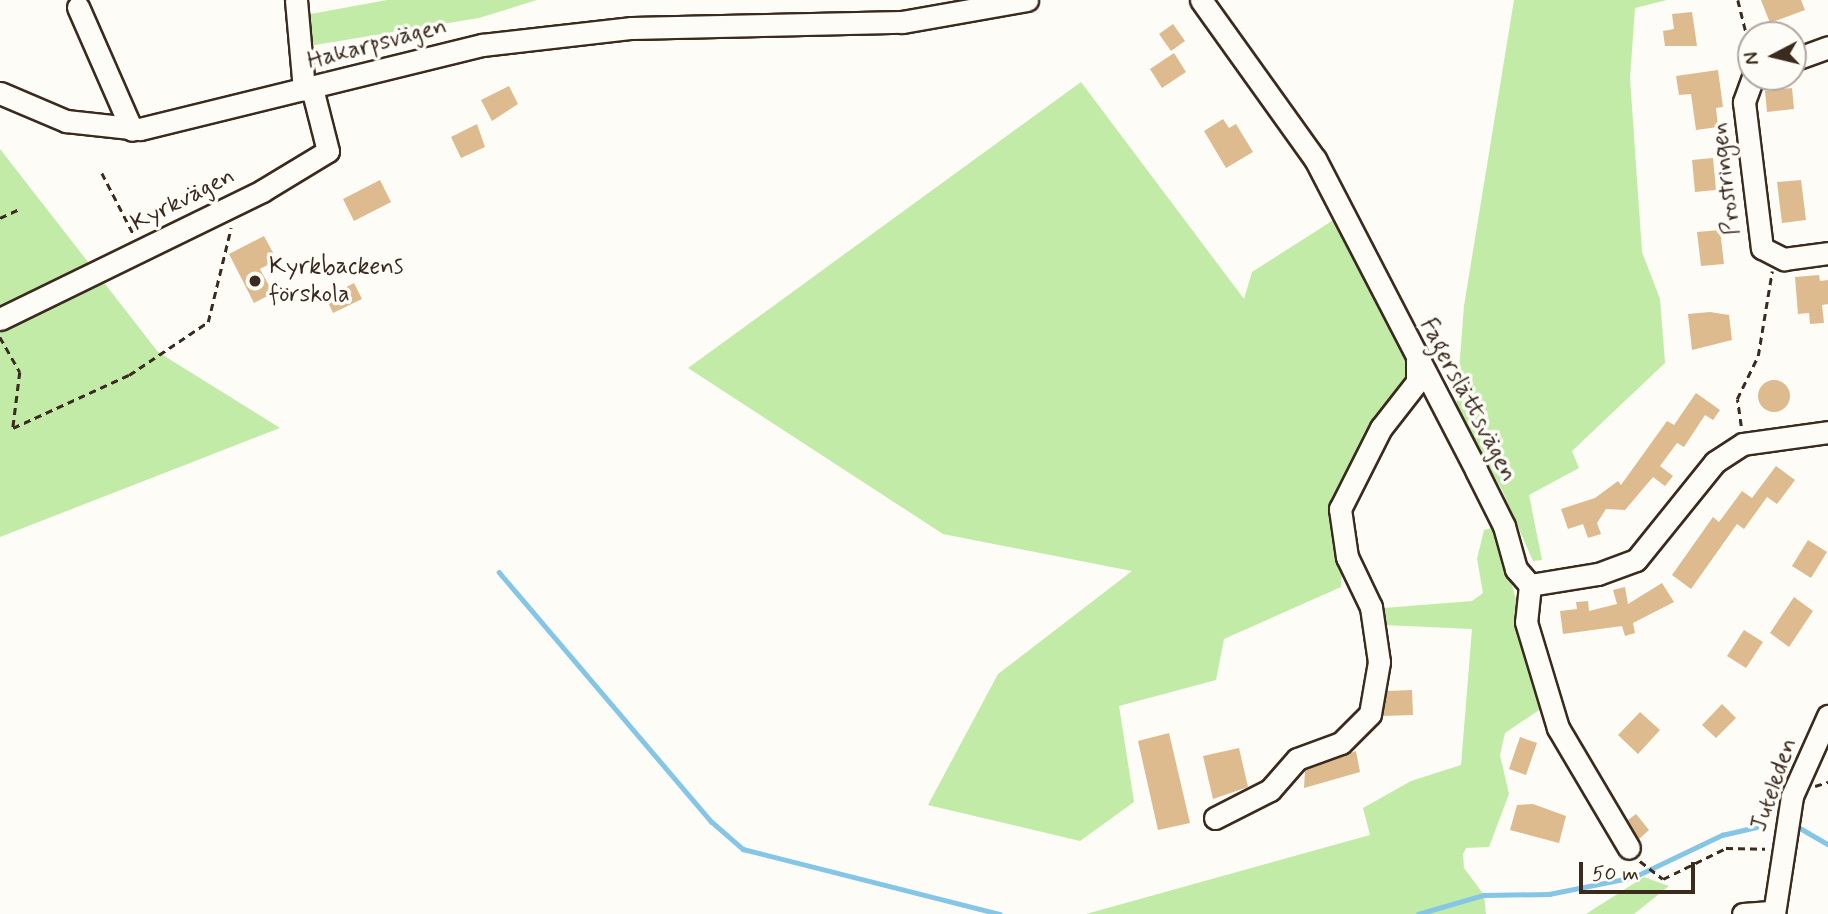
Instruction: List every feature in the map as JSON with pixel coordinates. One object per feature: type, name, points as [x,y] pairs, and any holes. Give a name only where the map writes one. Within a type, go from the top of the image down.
[{"type":"street","points":[[296,0],[308,89]]},
{"type":"street","name":"Hakarpsvägen","points":[[0,93],[66,121],[132,130],[517,40],[646,27],[902,22],[1027,0]]},
{"type":"street","name":"Fagerslättsvägen","points":[[1201,0],[1315,159],[1530,585]]},
{"type":"street","points":[[78,7],[132,130]]},
{"type":"street","points":[[1807,55],[1828,47]]},
{"type":"street","name":"Kyrkvägen","points":[[0,319],[239,201],[328,151],[308,89]]},
{"type":"street","name":"Prostringen","points":[[1748,91],[1744,102],[1758,236],[1774,258]]},
{"type":"street","points":[[1774,258],[1828,253]]},
{"type":"street","points":[[1216,818],[1270,790],[1297,759],[1341,743],[1370,714],[1379,662],[1371,607],[1347,557],[1340,509],[1381,428],[1417,382],[1417,360]]},
{"type":"street","points":[[1634,854],[1565,744],[1550,706],[1526,622],[1530,585],[1636,560],[1715,462],[1743,444],[1828,432]]},
{"type":"street","name":"Juteleden","points":[[1774,913],[1779,851],[1796,783],[1828,716]]},
{"type":"street","points":[[1743,914],[1774,913]]},
{"type":"path","points":[[1738,0],[1743,21]]},
{"type":"path","points":[[102,173],[136,239]]},
{"type":"path","points":[[0,337],[20,372],[13,428],[137,370],[208,322],[239,201]]},
{"type":"path","points":[[0,218],[19,209]]},
{"type":"path","points":[[1743,444],[1737,399],[1758,356],[1774,258]]},
{"type":"path","points":[[1634,854],[1654,874],[1671,876],[1726,848],[1779,851]]},
{"type":"green space","points":[[387,0],[537,0],[479,18],[309,46],[300,16]]},
{"type":"green space","points":[[1514,0],[1667,0],[1635,8],[1630,78],[1642,252],[1660,299],[1665,363],[1572,451],[1579,468],[1529,495],[1542,560],[1533,561],[1502,490],[1456,409],[1464,306]]},
{"type":"green space","points":[[1081,82],[1244,299],[1252,272],[1335,219],[1406,362],[1405,411],[1346,493],[1341,587],[1224,639],[1216,680],[1119,706],[1134,802],[1080,841],[928,805],[998,674],[1132,571],[943,534],[688,368]]},
{"type":"green space","points":[[0,149],[158,352],[280,428],[0,537]]},
{"type":"green space","points":[[1496,527],[1545,706],[1505,733],[1500,755],[1509,794],[1489,847],[1466,848],[1463,854],[1464,868],[1484,895],[1486,914],[1086,914],[1370,835],[1363,808],[1411,781],[1461,765],[1472,629],[1384,625],[1384,608],[1472,601],[1483,593],[1477,559],[1484,530]]},
{"type":"green space","points":[[1644,877],[1669,886],[1634,914],[1586,914]]},
{"type":"building","points":[[1761,0],[1801,0],[1805,10],[1769,21]]},
{"type":"building","points":[[1692,12],[1697,46],[1665,46],[1663,31],[1674,29],[1672,14]]},
{"type":"building","points":[[1173,24],[1185,41],[1171,51],[1159,34]]},
{"type":"building","points":[[1174,53],[1186,72],[1162,88],[1150,69]]},
{"type":"building","points":[[1718,70],[1723,107],[1716,108],[1718,127],[1696,130],[1691,94],[1679,95],[1676,76]]},
{"type":"building","points":[[509,86],[518,104],[492,121],[481,100]]},
{"type":"building","points":[[1765,91],[1792,91],[1794,109],[1767,112]]},
{"type":"building","points":[[1223,119],[1229,128],[1236,124],[1253,152],[1226,168],[1204,131]]},
{"type":"building","points":[[477,124],[485,147],[461,158],[451,137]]},
{"type":"building","points":[[1713,158],[1716,190],[1695,192],[1692,160]]},
{"type":"building","points":[[380,180],[391,202],[354,221],[343,199]]},
{"type":"building","points":[[1801,180],[1806,220],[1782,223],[1777,182]]},
{"type":"building","points":[[1720,230],[1724,264],[1701,266],[1697,232]]},
{"type":"building","name":"Kyrkbackens förskola","points":[[264,236],[277,260],[260,269],[273,293],[254,303],[229,254]]},
{"type":"building","points":[[1819,275],[1820,281],[1828,280],[1828,304],[1822,305],[1824,323],[1810,324],[1809,313],[1798,314],[1795,277]]},
{"type":"building","points":[[354,283],[362,299],[333,313],[326,298]]},
{"type":"building","points":[[1710,312],[1729,315],[1732,340],[1692,350],[1688,314]]},
{"type":"building","points":[[1774,380],[1785,385],[1790,396],[1785,407],[1774,412],[1763,407],[1758,396],[1763,385]]},
{"type":"building","points":[[1696,393],[1720,410],[1713,420],[1705,415],[1684,447],[1677,443],[1660,466],[1673,476],[1665,486],[1653,477],[1625,510],[1606,509],[1597,523],[1601,534],[1588,538],[1583,524],[1568,529],[1561,509],[1595,498],[1618,481],[1621,485],[1667,421],[1674,425]]},
{"type":"building","points":[[1776,466],[1795,480],[1777,504],[1767,497],[1744,529],[1737,524],[1691,589],[1672,575],[1713,517],[1719,522],[1742,491],[1752,498]]},
{"type":"building","points":[[1808,540],[1827,552],[1811,578],[1792,566]]},
{"type":"building","points":[[1662,583],[1674,602],[1633,623],[1635,633],[1625,636],[1622,626],[1563,634],[1560,611],[1577,609],[1576,602],[1588,601],[1589,611],[1617,604],[1613,590],[1625,587],[1628,604]]},
{"type":"building","points":[[1794,597],[1813,611],[1789,647],[1770,633]]},
{"type":"building","points":[[1744,630],[1763,642],[1746,668],[1727,656]]},
{"type":"building","points":[[1412,690],[1413,715],[1383,716],[1387,691]]},
{"type":"building","points":[[1722,704],[1736,718],[1716,738],[1702,725]]},
{"type":"building","points":[[1640,712],[1660,730],[1638,754],[1618,735]]},
{"type":"building","points":[[1169,733],[1190,823],[1158,830],[1138,741]]},
{"type":"building","points":[[1520,737],[1537,743],[1526,775],[1509,769]]},
{"type":"building","points":[[1239,748],[1248,787],[1213,799],[1203,756]]},
{"type":"building","points":[[1356,751],[1360,772],[1304,788],[1305,770]]},
{"type":"building","points":[[1533,804],[1566,816],[1559,843],[1510,830],[1517,805]]},
{"type":"building","points":[[1636,814],[1649,830],[1639,839],[1628,820]]},
{"type":"waterway","points":[[499,572],[712,822],[743,849],[1000,914]]},
{"type":"waterway","points":[[1418,914],[1484,895],[1549,894],[1634,877],[1722,835],[1756,827]]},
{"type":"waterway","points":[[1800,828],[1828,844]]},
{"type":"place","name":"Kyrkbackens förskola","points":[[255,281]]}]
